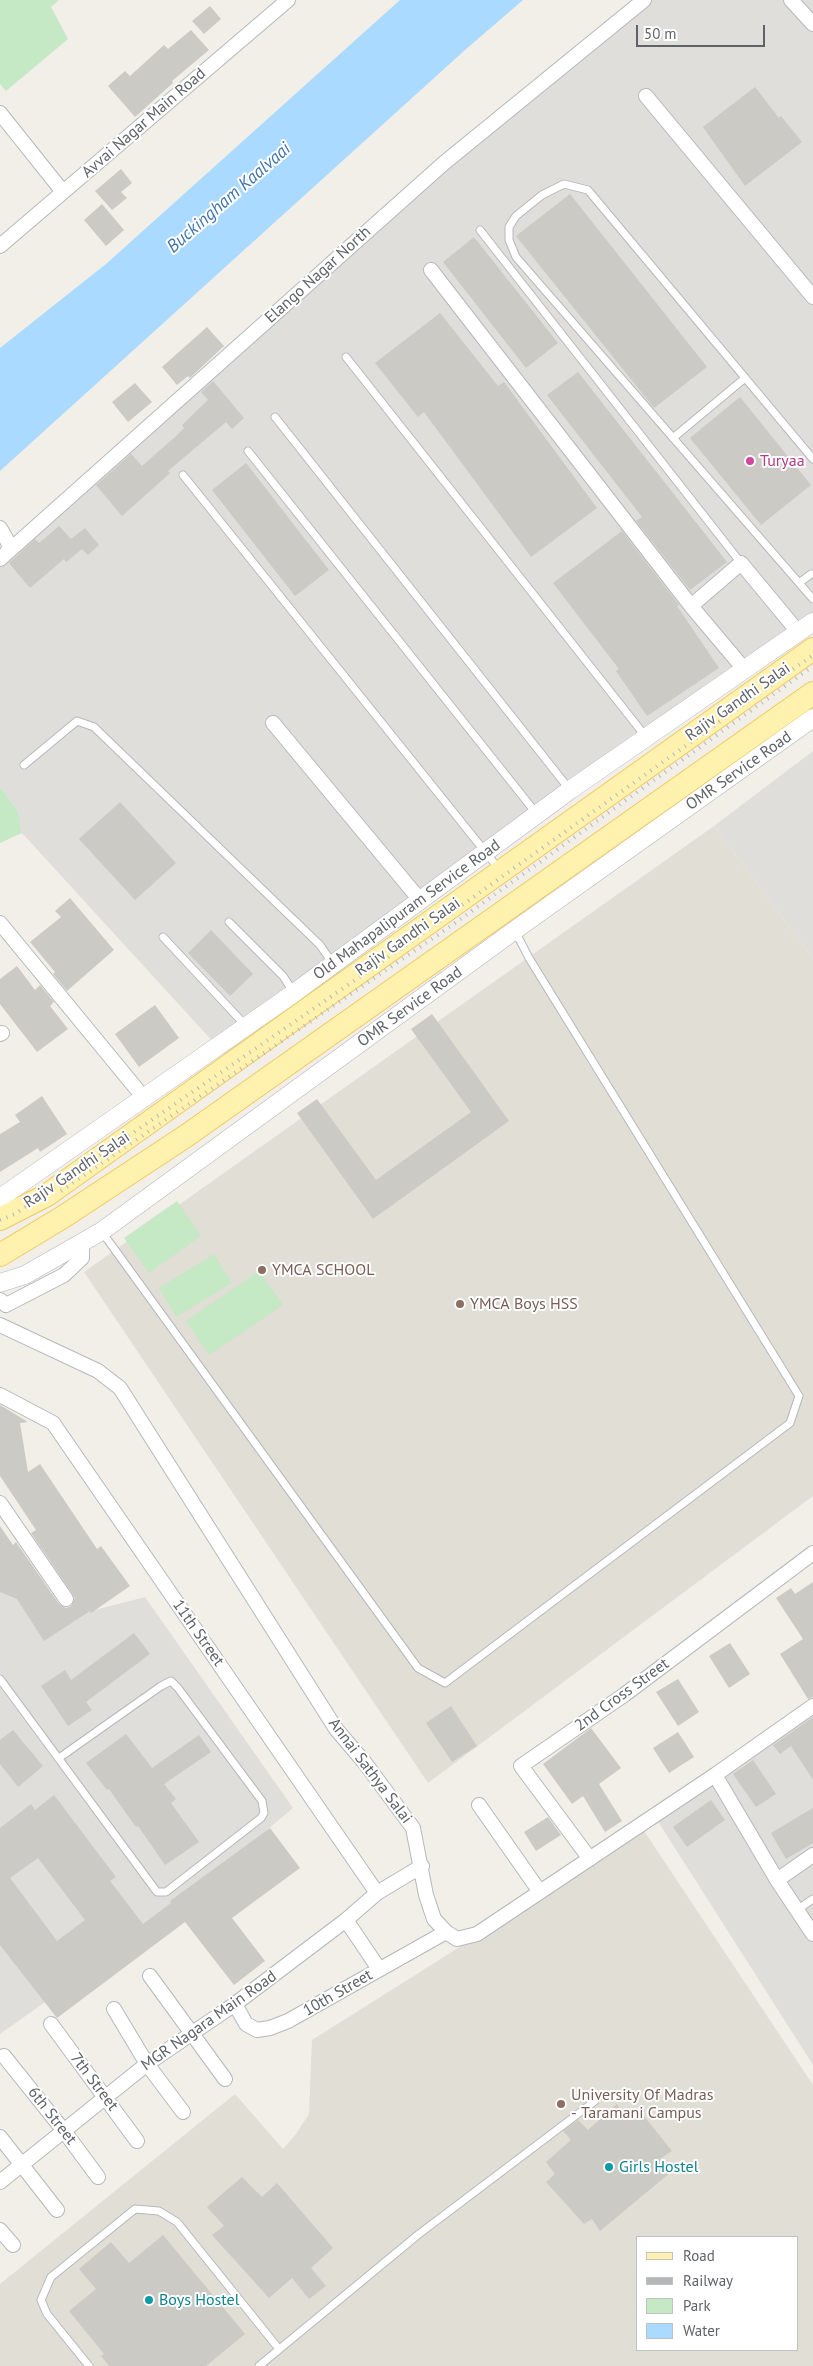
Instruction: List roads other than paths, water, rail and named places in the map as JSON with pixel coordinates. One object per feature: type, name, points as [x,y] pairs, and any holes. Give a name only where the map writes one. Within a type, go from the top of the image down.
[{"type":"main road","name":"Rajiv Gandhi Salai","points":[[0,1219],[47,1195],[807,653]]},
{"type":"main road","name":"Rajiv Gandhi Salai","points":[[0,1255],[63,1217],[186,1136],[813,693]]},
{"type":"main road","points":[[407,938],[426,966]]},
{"type":"street","name":"Avvai Nagar Main Road","points":[[0,246],[288,0]]},
{"type":"street","name":"Elango Nagar North","points":[[4,555],[444,163],[644,0]]},
{"type":"street","points":[[791,0],[813,24]]},
{"type":"street","points":[[646,96],[813,297]]},
{"type":"street","points":[[0,113],[63,192]]},
{"type":"street","points":[[431,270],[691,606],[744,669]]},
{"type":"street","points":[[0,528],[9,544],[4,555]]},
{"type":"street","points":[[691,606],[741,562],[807,653]]},
{"type":"street","name":"Old Mahapalipuram Service Road","points":[[0,1198],[294,993],[485,851],[538,816],[570,790],[744,669],[807,653],[813,622]]},
{"type":"street","name":"OMR Service Road","points":[[0,1283],[24,1275],[102,1231],[515,930],[813,718]]},
{"type":"street","points":[[273,723],[420,900]]},
{"type":"street","points":[[0,923],[144,1098]]},
{"type":"street","points":[[0,1300],[6,1305],[64,1275],[82,1258],[82,1244]]},
{"type":"street","name":"Annai Sathya Salai","points":[[0,1326],[98,1371],[120,1388],[336,1729],[377,1778],[413,1828],[422,1866],[426,1895],[434,1919],[446,1932]]},
{"type":"street","name":"11th Street","points":[[0,1394],[53,1423],[377,1893]]},
{"type":"street","points":[[0,1503],[66,1599]]},
{"type":"street","name":"2nd Cross Street","points":[[590,1859],[521,1766],[624,1695],[813,1553]]},
{"type":"street","points":[[446,1932],[457,1939],[477,1934],[715,1775],[813,1706]]},
{"type":"street","points":[[715,1775],[776,1880],[813,1934]]},
{"type":"street","points":[[479,1805],[540,1892]]},
{"type":"street","points":[[776,1880],[813,1855]]},
{"type":"street","name":"MGR Nagara Main Road","points":[[0,2182],[147,2064],[235,2004],[346,1920],[377,1893],[422,1866]]},
{"type":"street","points":[[346,1920],[380,1970]]},
{"type":"street","name":"10th Street","points":[[235,2004],[246,2024],[257,2030],[288,2022],[446,1932]]},
{"type":"street","points":[[150,1976],[225,2079]]},
{"type":"street","points":[[114,2009],[147,2064],[183,2112]]},
{"type":"street","name":"7th Street","points":[[51,2024],[137,2141]]},
{"type":"street","name":"6th Street","points":[[4,2056],[98,2177]]},
{"type":"street","points":[[0,2137],[57,2210]]},
{"type":"street","points":[[0,2230],[13,2245]]},
{"type":"lane","points":[[813,459],[588,190],[564,184],[542,195],[516,216],[509,227],[508,240],[516,257],[813,599]]},
{"type":"lane","points":[[480,230],[741,562]]},
{"type":"lane","points":[[346,357],[646,737]]},
{"type":"lane","points":[[673,438],[745,378]]},
{"type":"lane","points":[[275,417],[570,790]]},
{"type":"lane","points":[[248,451],[538,816]]},
{"type":"lane","points":[[183,476],[500,872]]},
{"type":"lane","points":[[799,584],[812,574]]},
{"type":"lane","points":[[24,765],[77,721],[94,727],[320,945],[333,964]]},
{"type":"lane","points":[[230,922],[283,976],[294,993]]},
{"type":"lane","points":[[102,1231],[418,1668],[445,1683],[790,1423],[799,1396],[529,958],[515,930]]},
{"type":"lane","points":[[163,936],[246,1026]]},
{"type":"lane","points":[[0,1679],[157,1892],[166,1892],[261,1818],[264,1813],[262,1801],[178,1688],[171,1682],[161,1686],[60,1758]]},
{"type":"lane","points":[[798,1910],[813,1899]]},
{"type":"lane","points":[[259,2366],[419,2234],[595,2100]]},
{"type":"lane","points":[[89,2366],[46,2314],[41,2300],[51,2277],[135,2209],[159,2211],[177,2222],[279,2349]]},
{"type":"water","name":"Buckingham Kaalvaai","points":[[400,0],[523,0],[465,50],[0,471],[0,348],[106,264]]},
{"type":"railway","points":[[0,1220],[15,1214],[409,943],[813,655]]},
{"type":"railway","points":[[61,1191],[448,928],[813,666]]},
{"type":"place","name":"Turyaa","points":[[750,461]]},
{"type":"place","name":"YMCA SCHOOL","points":[[262,1270]]},
{"type":"place","name":"YMCA Boys HSS","points":[[460,1304]]},
{"type":"place","name":"University Of Madras - Taramani Campus","points":[[561,2104]]},
{"type":"place","name":"Girls Hostel","points":[[609,2167]]},
{"type":"place","name":"Boys Hostel","points":[[149,2300]]}]
